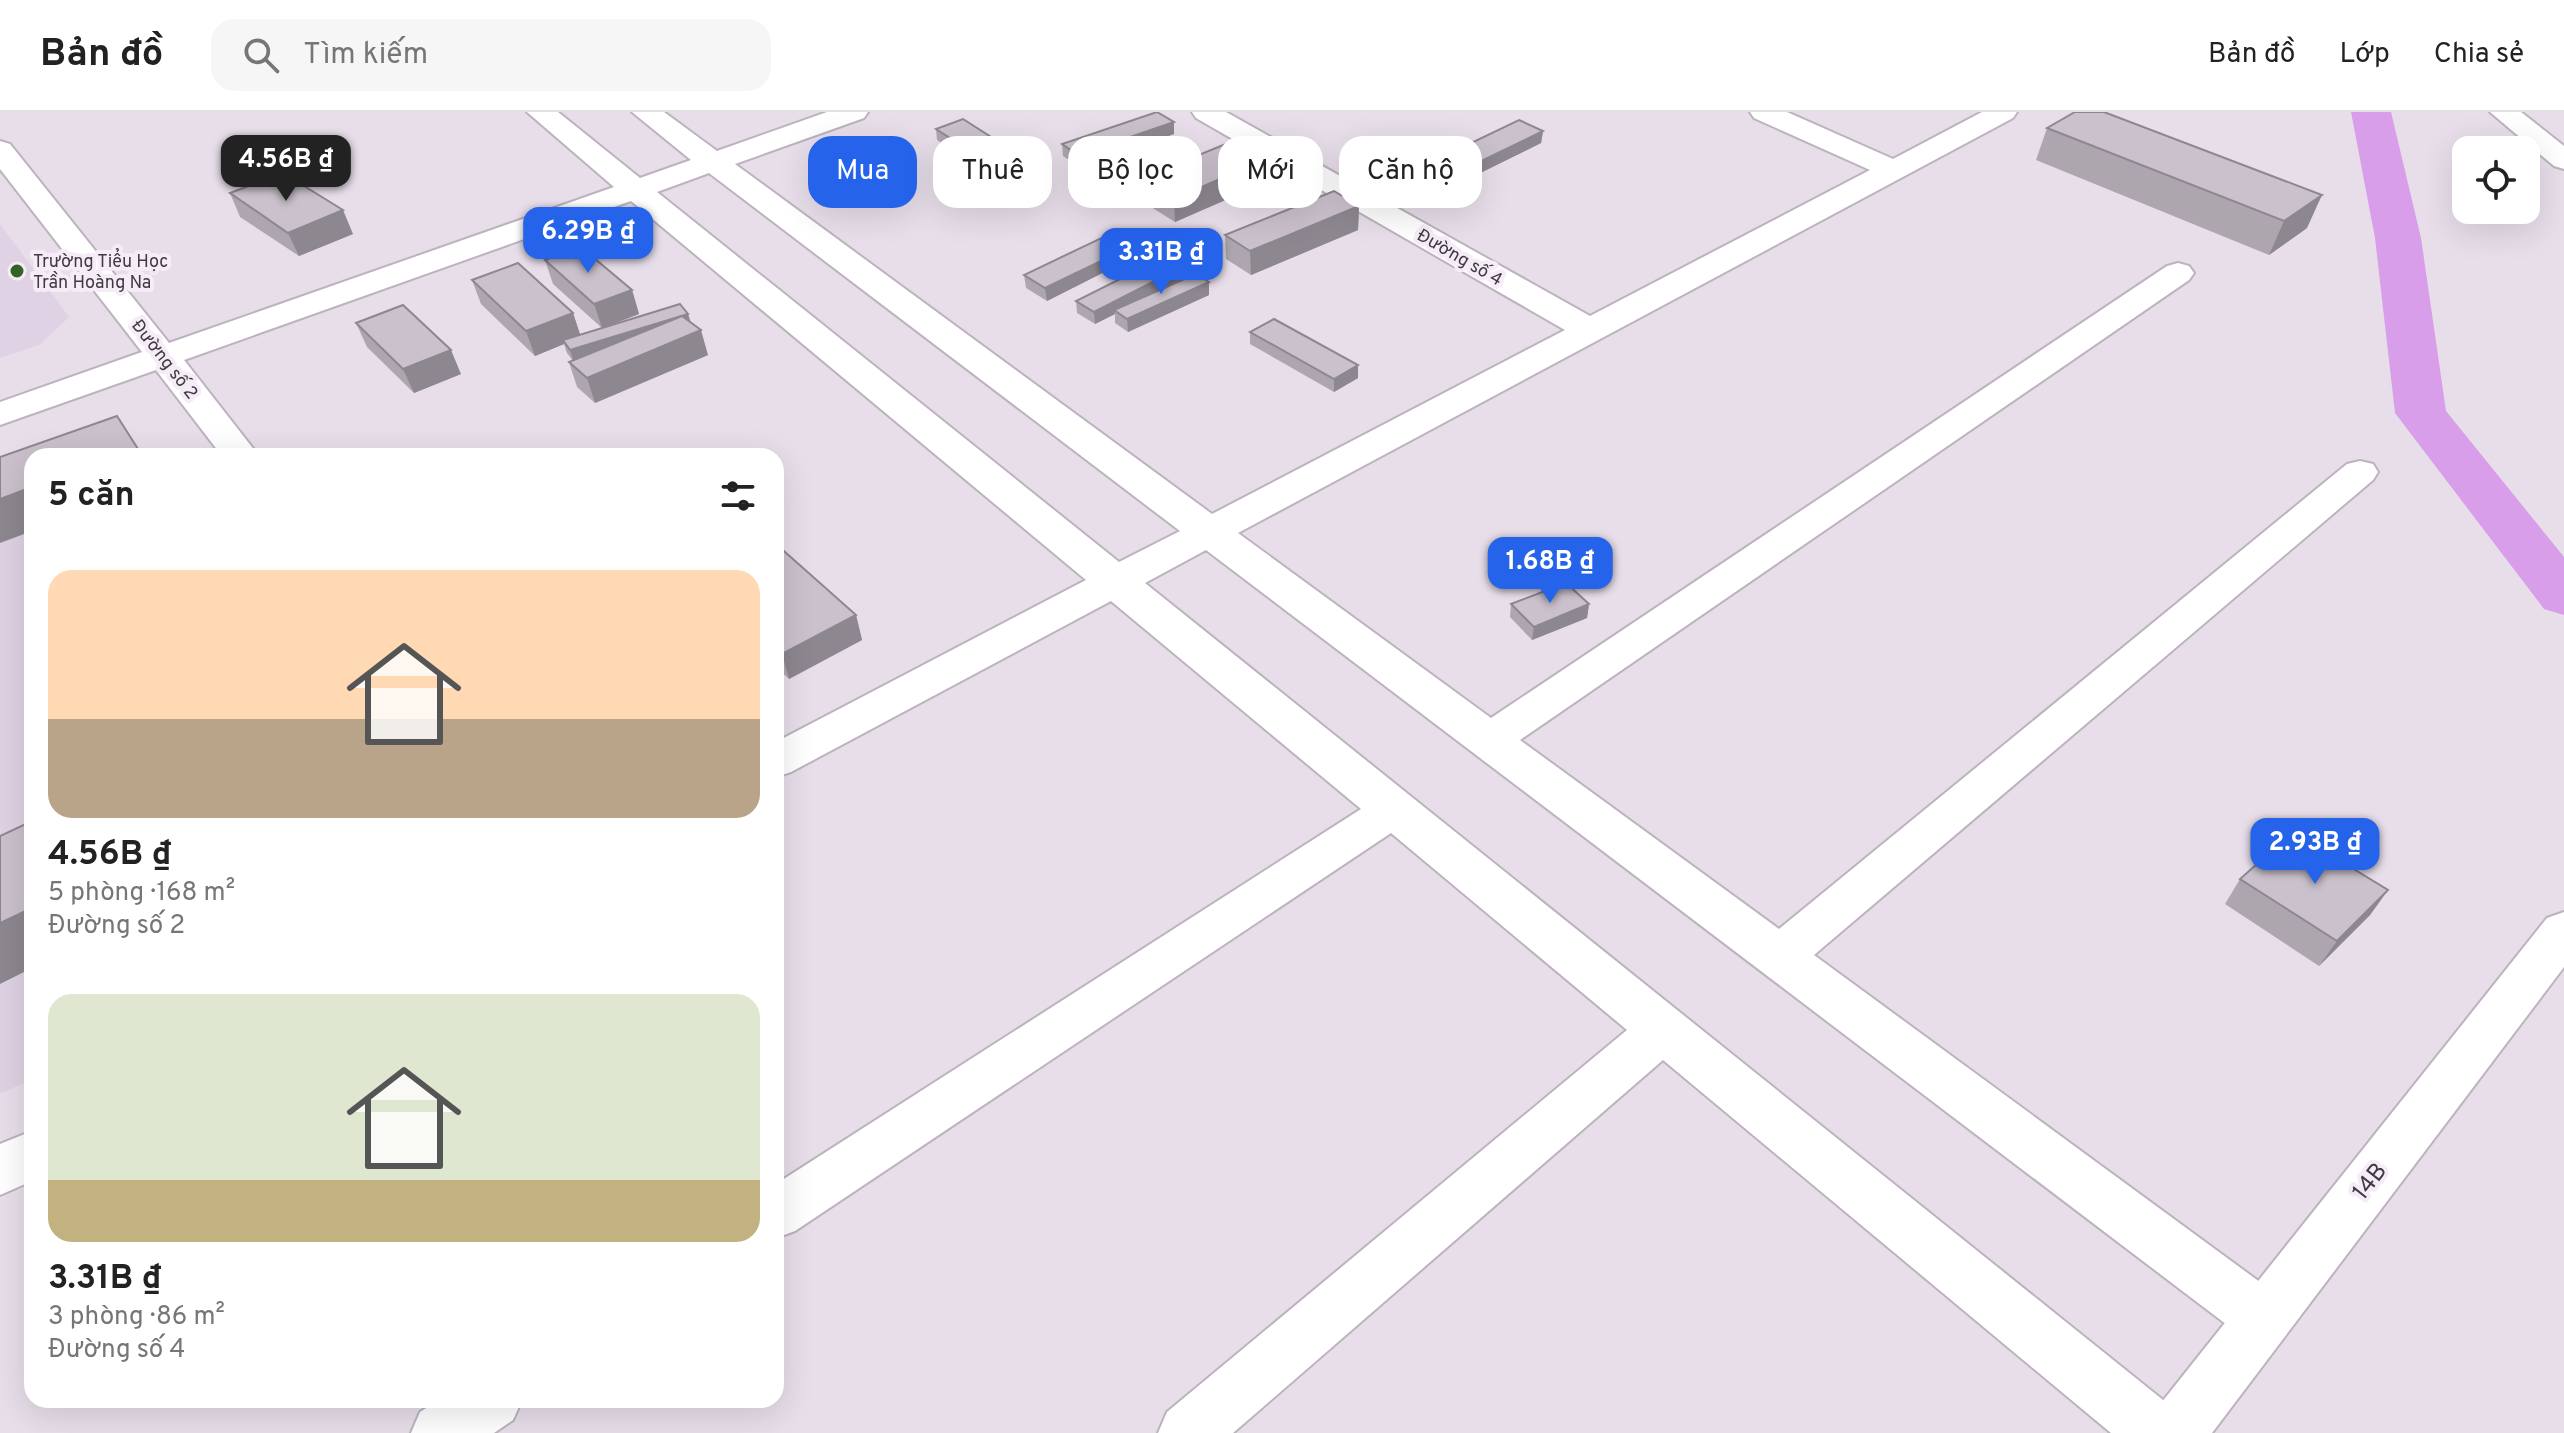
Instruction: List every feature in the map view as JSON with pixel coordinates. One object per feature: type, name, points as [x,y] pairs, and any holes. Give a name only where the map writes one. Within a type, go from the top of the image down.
[{"type":"street","points":[[541,112],[2157,1433]]},
{"type":"street","points":[[646,112],[2263,1318]]},
{"type":"street","points":[[0,414],[854,112]]},
{"type":"street","name":"Đường số 4","points":[[1206,112],[1590,330]]},
{"type":"street","points":[[1764,112],[1894,170]]},
{"type":"street","points":[[784,757],[2003,112]]},
{"type":"street","points":[[2519,116],[2564,160]]},
{"type":"street","name":"Đường số 2","points":[[0,150],[235,448]]},
{"type":"street","points":[[1489,740],[2178,273]]},
{"type":"street","points":[[1779,957],[2360,472]]},
{"type":"street","points":[[784,1209],[1394,809]]},
{"type":"street","name":"14B","points":[[2175,1433],[2564,931]]},
{"type":"street","points":[[1188,1433],[1664,1029]]},
{"type":"street","points":[[0,1171],[24,1158]]},
{"type":"street","points":[[441,1433],[480,1408]]},
{"type":"shaded area","name":"Trường Tiểu Học Trần Hoàng Na","points":[[0,224],[69,317],[39,345],[0,358]]},
{"type":"shaded area","points":[[24,471],[24,1083],[0,1094],[0,480]]},
{"type":"building","points":[[1157,112],[1174,122],[1133,136],[1086,136]]},
{"type":"building","points":[[2075,112],[2104,112],[2322,195],[2284,221],[2047,128]]},
{"type":"building","points":[[963,119],[990,136],[947,136],[936,129]]},
{"type":"building","points":[[1519,120],[1543,131],[1482,161],[1482,138]]},
{"type":"building","points":[[1218,147],[1218,180],[1202,187],[1202,154]]},
{"type":"building","points":[[283,173],[343,210],[288,233],[230,193]]},
{"type":"building","points":[[1334,191],[1339,194],[1339,208],[1354,208],[1250,251],[1225,235],[1292,208],[1323,208],[1323,195]]},
{"type":"building","points":[[1114,232],[1136,244],[1045,288],[1024,275]]},
{"type":"building","points":[[581,247],[632,290],[594,304],[545,260]]},
{"type":"building","points":[[1164,257],[1182,267],[1094,312],[1076,301]]},
{"type":"building","points":[[518,263],[573,313],[526,331],[472,280]]},
{"type":"building","points":[[1196,274],[1209,282],[1127,319],[1114,310]]},
{"type":"building","points":[[680,304],[688,314],[570,350],[563,340]]},
{"type":"building","points":[[403,305],[451,350],[403,369],[356,323]]},
{"type":"building","points":[[682,316],[701,330],[587,378],[569,362]]},
{"type":"building","points":[[1274,319],[1358,365],[1334,379],[1250,332]]},
{"type":"building","points":[[117,416],[137,448],[26,448]]},
{"type":"building","points":[[24,449],[24,490],[0,499],[0,457]]},
{"type":"building","points":[[784,551],[856,615],[784,653]]},
{"type":"building","points":[[1566,583],[1589,604],[1534,627],[1511,604]]},
{"type":"building","points":[[24,825],[24,912],[0,923],[0,836]]},
{"type":"building","points":[[2293,832],[2388,890],[2337,941],[2240,879]]},
{"type":"waterway","points":[[2371,112],[2398,238],[2421,413],[2564,596]]},
{"type":"place","name":"Trường Tiểu Học Trần Hoàng Na","points":[[17,271]]}]
